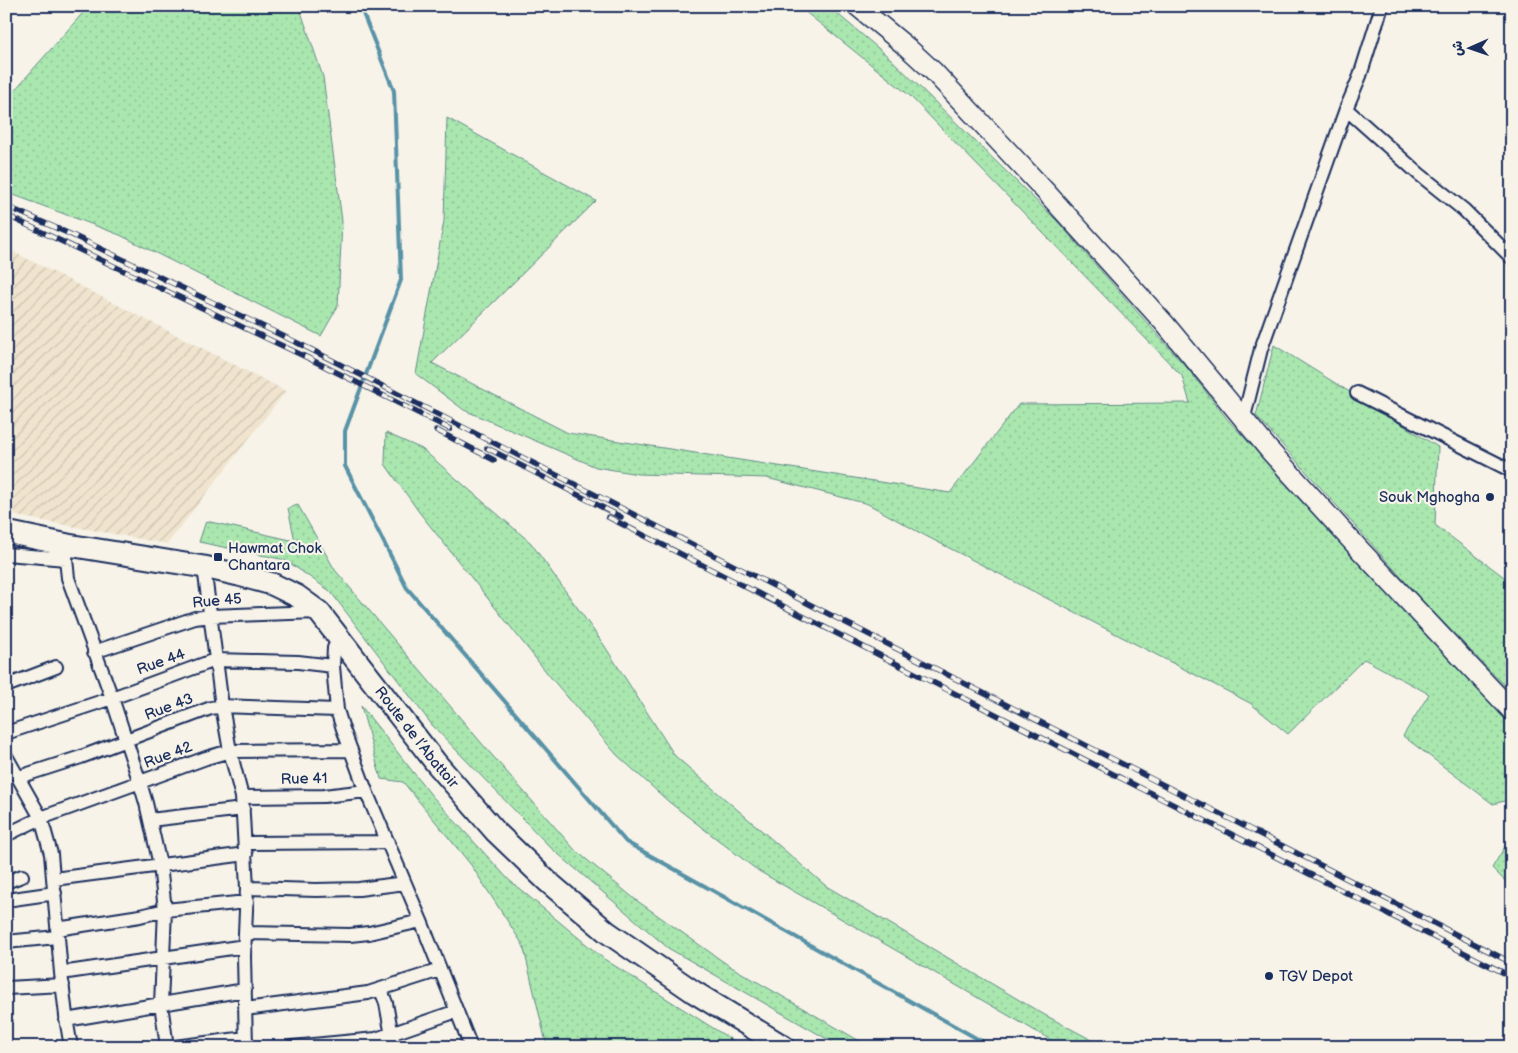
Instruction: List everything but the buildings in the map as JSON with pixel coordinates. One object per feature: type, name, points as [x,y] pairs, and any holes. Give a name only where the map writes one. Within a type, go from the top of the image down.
[{"type":"main road","points":[[857,6],[908,48],[940,78],[1046,191],[1165,324],[1244,417],[1270,451],[1512,711]]},
{"type":"main road","name":"Route de l’Abattoir","points":[[6,532],[67,552],[204,567],[272,584],[297,596],[318,612],[436,763],[496,832],[547,881],[607,932],[694,992],[784,1047]]},
{"type":"street","points":[[1244,417],[1261,349],[1346,109],[1360,76],[1382,6]]},
{"type":"street","points":[[1346,109],[1418,174],[1464,210],[1512,258]]},
{"type":"street","points":[[1357,393],[1512,471]]},
{"type":"street","points":[[6,554],[67,552],[68,578],[112,698],[140,783],[160,865],[165,910],[161,1004],[167,1047]]},
{"type":"street","points":[[174,1047],[246,1043],[244,1009],[247,888],[243,803],[230,751],[222,706],[204,567]]},
{"type":"street","name":"Rue 45","points":[[94,652],[188,620],[210,616],[318,612]]},
{"type":"street","points":[[339,638],[334,648],[333,666],[337,710],[366,791],[421,921],[471,1047]]},
{"type":"street","name":"Rue 44","points":[[6,733],[112,698],[215,660],[298,662],[333,666]]},
{"type":"street","points":[[6,686],[56,667]]},
{"type":"street","name":"Rue 43","points":[[18,777],[81,757],[211,708],[222,706],[337,710]]},
{"type":"street","name":"Rue 42","points":[[6,835],[41,818],[230,751],[351,750]]},
{"type":"street","points":[[6,756],[41,818],[51,854],[66,1020],[71,1047]]},
{"type":"street","name":"Rue 41","points":[[150,820],[243,803],[366,791]]},
{"type":"street","points":[[54,879],[160,865],[246,849],[388,842]]},
{"type":"street","points":[[6,882],[22,876]]},
{"type":"street","points":[[247,888],[359,889],[405,882]]},
{"type":"street","points":[[6,900],[54,893]]},
{"type":"street","points":[[6,942],[165,910],[246,902]]},
{"type":"street","points":[[6,988],[62,979],[245,940],[369,933],[421,921]]},
{"type":"street","points":[[244,1009],[308,1002],[382,990],[440,970]]},
{"type":"street","points":[[66,1020],[245,990]]},
{"type":"street","points":[[382,990],[393,1040]]},
{"type":"street","points":[[292,1047],[376,1039],[393,1040],[457,1011]]},
{"type":"shaded area","points":[[6,248],[286,391],[167,544],[6,514]]},
{"type":"green space","points":[[89,6],[299,6],[323,77],[342,221],[338,306],[321,336],[120,235],[6,192],[6,100]]},
{"type":"green space","points":[[798,6],[825,6],[834,11],[891,59],[1056,220],[1188,369],[1228,420],[1512,726],[1512,799],[1493,804],[1403,736],[1429,694],[1364,659],[1288,734],[1250,703],[922,534],[868,504],[767,478],[638,474],[596,467],[464,410],[416,374],[444,221],[447,118],[596,201],[432,363],[568,433],[950,493],[1019,404],[1190,403],[1182,376],[909,95]]},
{"type":"green space","points":[[1274,345],[1438,447],[1435,525],[1512,583],[1512,694],[1421,599],[1256,416]]},
{"type":"green space","points":[[386,433],[422,449],[531,543],[604,645],[675,756],[826,886],[1043,1014],[1105,1047],[1063,1047],[757,870],[669,802],[617,755],[552,679],[419,512],[385,464]]},
{"type":"green space","points":[[298,505],[335,570],[575,850],[636,900],[728,965],[870,1047],[841,1047],[668,948],[550,847],[432,725],[330,591],[285,560],[199,542],[206,521],[295,541],[288,508]]},
{"type":"green space","points":[[361,706],[432,796],[509,880],[604,959],[743,1047],[547,1047],[523,945],[471,865],[403,782],[381,779]]},
{"type":"green space","points":[[1512,835],[1512,888],[1492,868]]},
{"type":"waterway","points":[[360,6],[394,91],[401,280],[345,431],[345,466],[407,588],[626,842],[992,1047]]},
{"type":"railway","points":[[6,206],[72,235],[310,349],[1512,963]]},
{"type":"railway","points":[[6,215],[306,357],[450,429]]},
{"type":"railway","points":[[436,430],[494,460]]},
{"type":"railway","points":[[487,448],[621,517]]},
{"type":"railway","points":[[608,517],[1512,977]]},
{"type":"place","name":"Souk Mghogha","points":[[1490,497]]},
{"type":"place","name":"Hawmat Chok Chantara","points":[[218,557]]},
{"type":"place","name":"TGV Depot","points":[[1269,976]]}]
